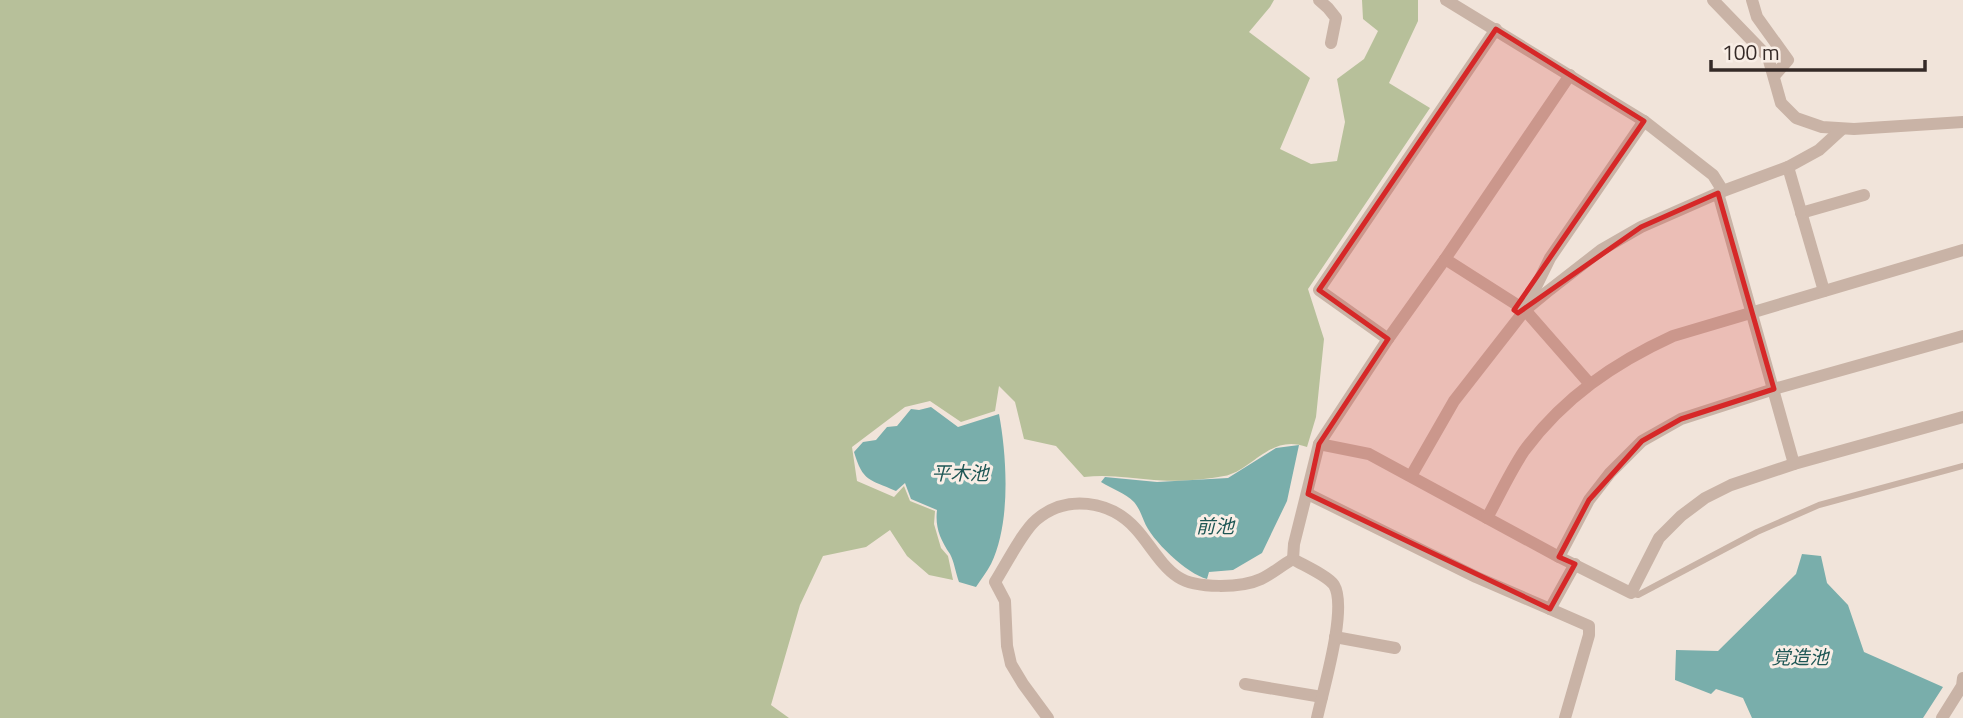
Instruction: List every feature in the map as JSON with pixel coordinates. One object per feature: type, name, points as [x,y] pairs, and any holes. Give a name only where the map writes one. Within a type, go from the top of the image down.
[{"type":"street","points":[[1319,0],[1336,18],[1331,43]]},
{"type":"street","points":[[1446,0],[1644,121],[1713,175],[1721,192],[1794,464]]},
{"type":"street","points":[[1713,0],[1768,57],[1781,103],[1796,118],[1822,128],[1842,129],[1963,122]]},
{"type":"street","points":[[1752,0],[1756,16],[1788,60],[1774,76]]},
{"type":"street","points":[[1388,339],[1319,290],[1496,29]]},
{"type":"street","points":[[1293,559],[1294,544],[1319,444],[1570,75]]},
{"type":"street","points":[[1411,476],[1454,401],[1525,310],[1550,258],[1644,121]]},
{"type":"street","points":[[1525,310],[1601,250],[1642,227],[1721,192],[1788,167],[1819,150],[1842,129]]},
{"type":"street","points":[[1788,167],[1824,291]]},
{"type":"street","points":[[1801,213],[1864,195]]},
{"type":"street","points":[[1487,518],[1523,453],[1558,410],[1589,383],[1632,355],[1673,336],[1963,250]]},
{"type":"street","points":[[1446,259],[1525,310],[1589,383]]},
{"type":"street","points":[[1559,557],[1589,500],[1610,472],[1642,441],[1681,419],[1773,389],[1963,336]]},
{"type":"street","points":[[1319,444],[1369,454],[1631,593],[1659,538],[1681,516],[1705,498],[1731,485],[1794,464],[1963,417]]},
{"type":"street","points":[[1308,494],[1476,576],[1589,625],[1589,635],[1565,718]]},
{"type":"street","points":[[1048,718],[1011,664],[1007,646],[1005,601],[995,582],[1034,521],[1054,508],[1085,502],[1101,505],[1122,516],[1176,576],[1190,583],[1205,586],[1244,583],[1260,579],[1293,559]]},
{"type":"street","points":[[1293,559],[1332,582],[1338,594],[1339,616],[1317,718]]},
{"type":"street","points":[[1550,608],[1575,564]]},
{"type":"street","points":[[1335,637],[1395,648]]},
{"type":"street","points":[[1942,718],[1962,686],[1963,678]]},
{"type":"street","points":[[1245,684],[1322,697]]},
{"type":"lane","points":[[1631,593],[1638,595],[1757,533],[1819,505],[1963,466]]},
{"type":"highlighted area","points":[[1496,29],[1644,121],[1514,310],[1518,313],[1641,227],[1718,193],[1774,389],[1681,419],[1642,441],[1589,500],[1559,557],[1575,564],[1550,609],[1308,494],[1319,444],[1388,339],[1319,290]]},
{"type":"green space","points":[[0,0],[1274,0],[1249,32],[1310,78],[1280,149],[1311,164],[1337,161],[1345,122],[1337,79],[1364,59],[1378,31],[1363,19],[1362,0],[1418,0],[1418,21],[1389,83],[1430,108],[1308,289],[1324,339],[1316,417],[1307,447],[1282,445],[1262,454],[1234,473],[1207,479],[1171,481],[1110,476],[1084,477],[1056,446],[1024,439],[1015,402],[999,386],[995,411],[961,422],[930,401],[905,407],[852,447],[857,481],[894,497],[904,486],[910,501],[935,511],[934,524],[941,548],[948,556],[953,580],[929,575],[907,556],[890,530],[866,547],[823,556],[800,605],[771,705],[789,718],[0,718]]},
{"type":"water","name":"平木池","points":[[931,407],[958,427],[999,414],[1006,490],[1002,529],[989,567],[976,587],[959,582],[939,533],[937,510],[911,499],[905,483],[896,491],[868,478],[854,452],[863,442],[876,440],[887,427],[897,426],[911,409]]},
{"type":"water","name":"前池","points":[[1299,445],[1287,501],[1262,553],[1233,570],[1209,572],[1207,579],[1180,563],[1162,546],[1148,529],[1134,502],[1101,482],[1105,477],[1157,482],[1228,478],[1276,448]]},
{"type":"water","name":"覚造池","points":[[1802,554],[1821,556],[1827,583],[1848,605],[1864,652],[1943,687],[1923,718],[1752,718],[1743,698],[1716,689],[1711,694],[1675,680],[1676,650],[1718,651],[1796,574]]}]
